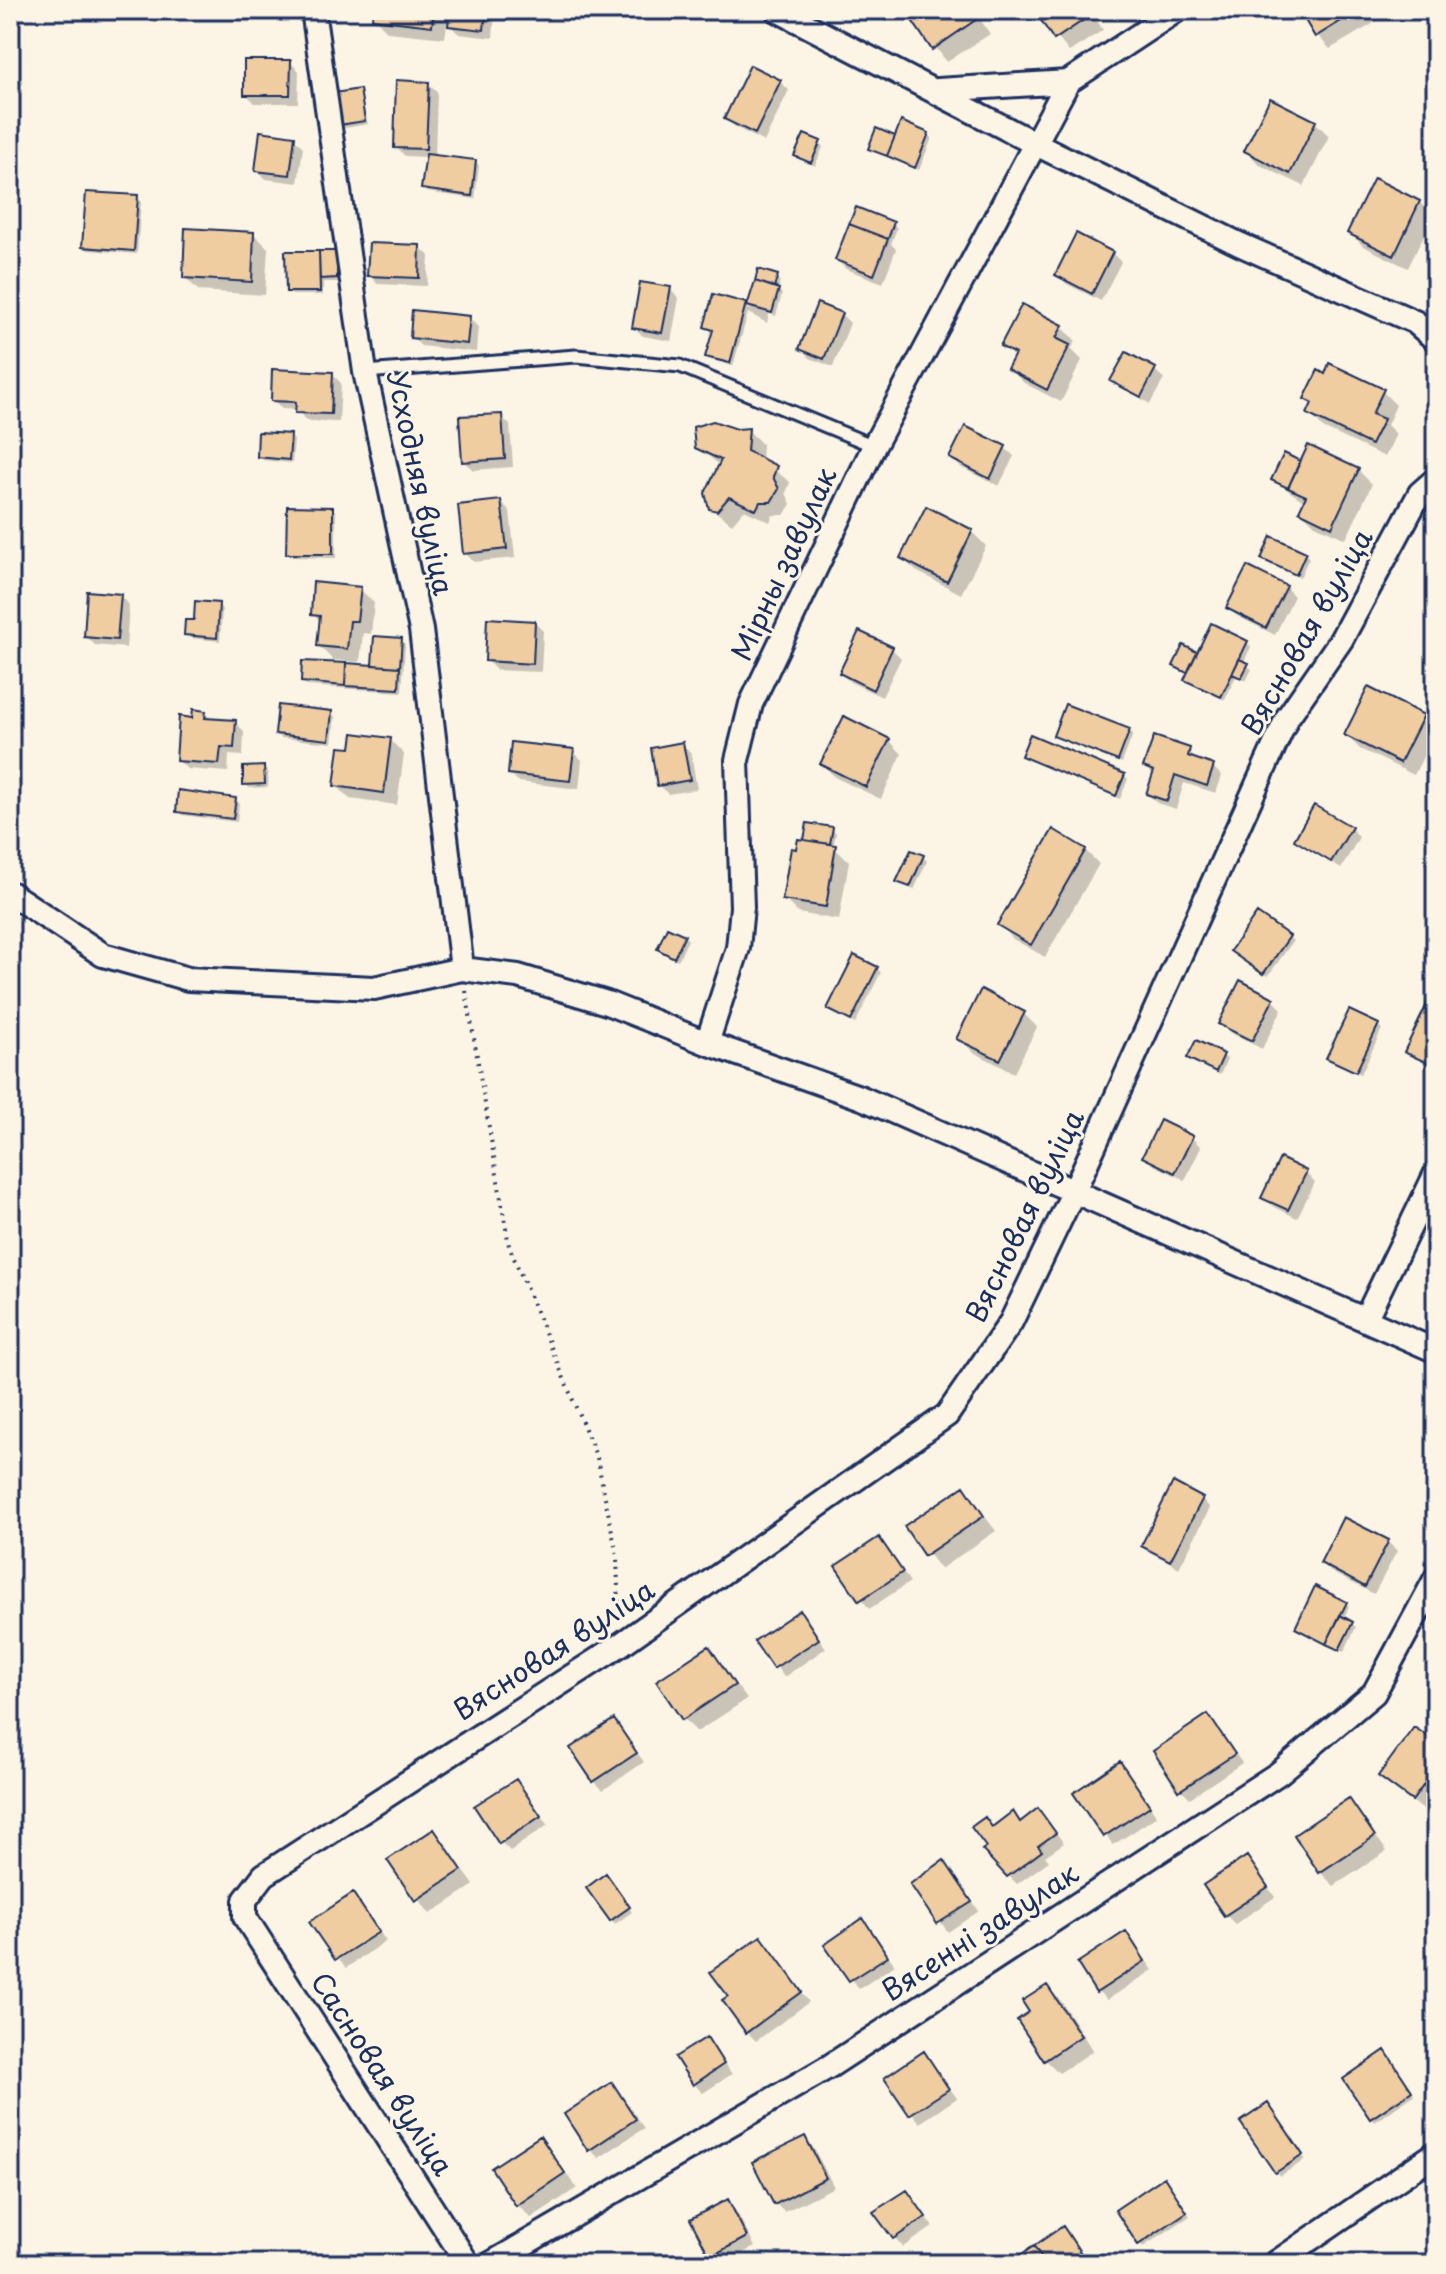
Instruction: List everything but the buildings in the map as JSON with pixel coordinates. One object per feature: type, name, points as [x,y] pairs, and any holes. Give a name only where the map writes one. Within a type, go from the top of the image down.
[{"type":"street","name":"Усходняя вуліца","points":[[313,10],[365,372],[421,630],[462,969]]},
{"type":"street","points":[[777,10],[1034,143],[1239,244],[1415,322],[1436,340]]},
{"type":"street","points":[[937,91],[1068,82],[1177,10]]},
{"type":"street","name":"Мірны завулак","points":[[707,1043],[738,948],[742,907],[737,760],[751,704],[874,446],[1068,82]]},
{"type":"street","name":"Вясновая вуліца","points":[[245,1917],[245,1900],[264,1875],[620,1645],[947,1415],[1011,1322],[1073,1193],[1287,718],[1341,640],[1420,493],[1436,479]]},
{"type":"street","points":[[10,893],[103,955],[188,979],[374,988],[462,969],[518,976],[593,998],[707,1043],[862,1098],[1436,1351]]},
{"type":"street","points":[[1365,1320],[1436,1173]]},
{"type":"street","name":"Вясенні завулак","points":[[490,2264],[830,2066],[1279,1773],[1374,1693],[1436,1578]]},
{"type":"street","name":"Сасновая вуліца","points":[[245,1917],[468,2264]]},
{"type":"street","points":[[1274,2264],[1436,2153]]},
{"type":"lane","points":[[365,372],[576,356],[680,366],[874,446]]},
{"type":"path","points":[[462,969],[509,1246],[597,1458],[617,1556],[620,1645]]}]
